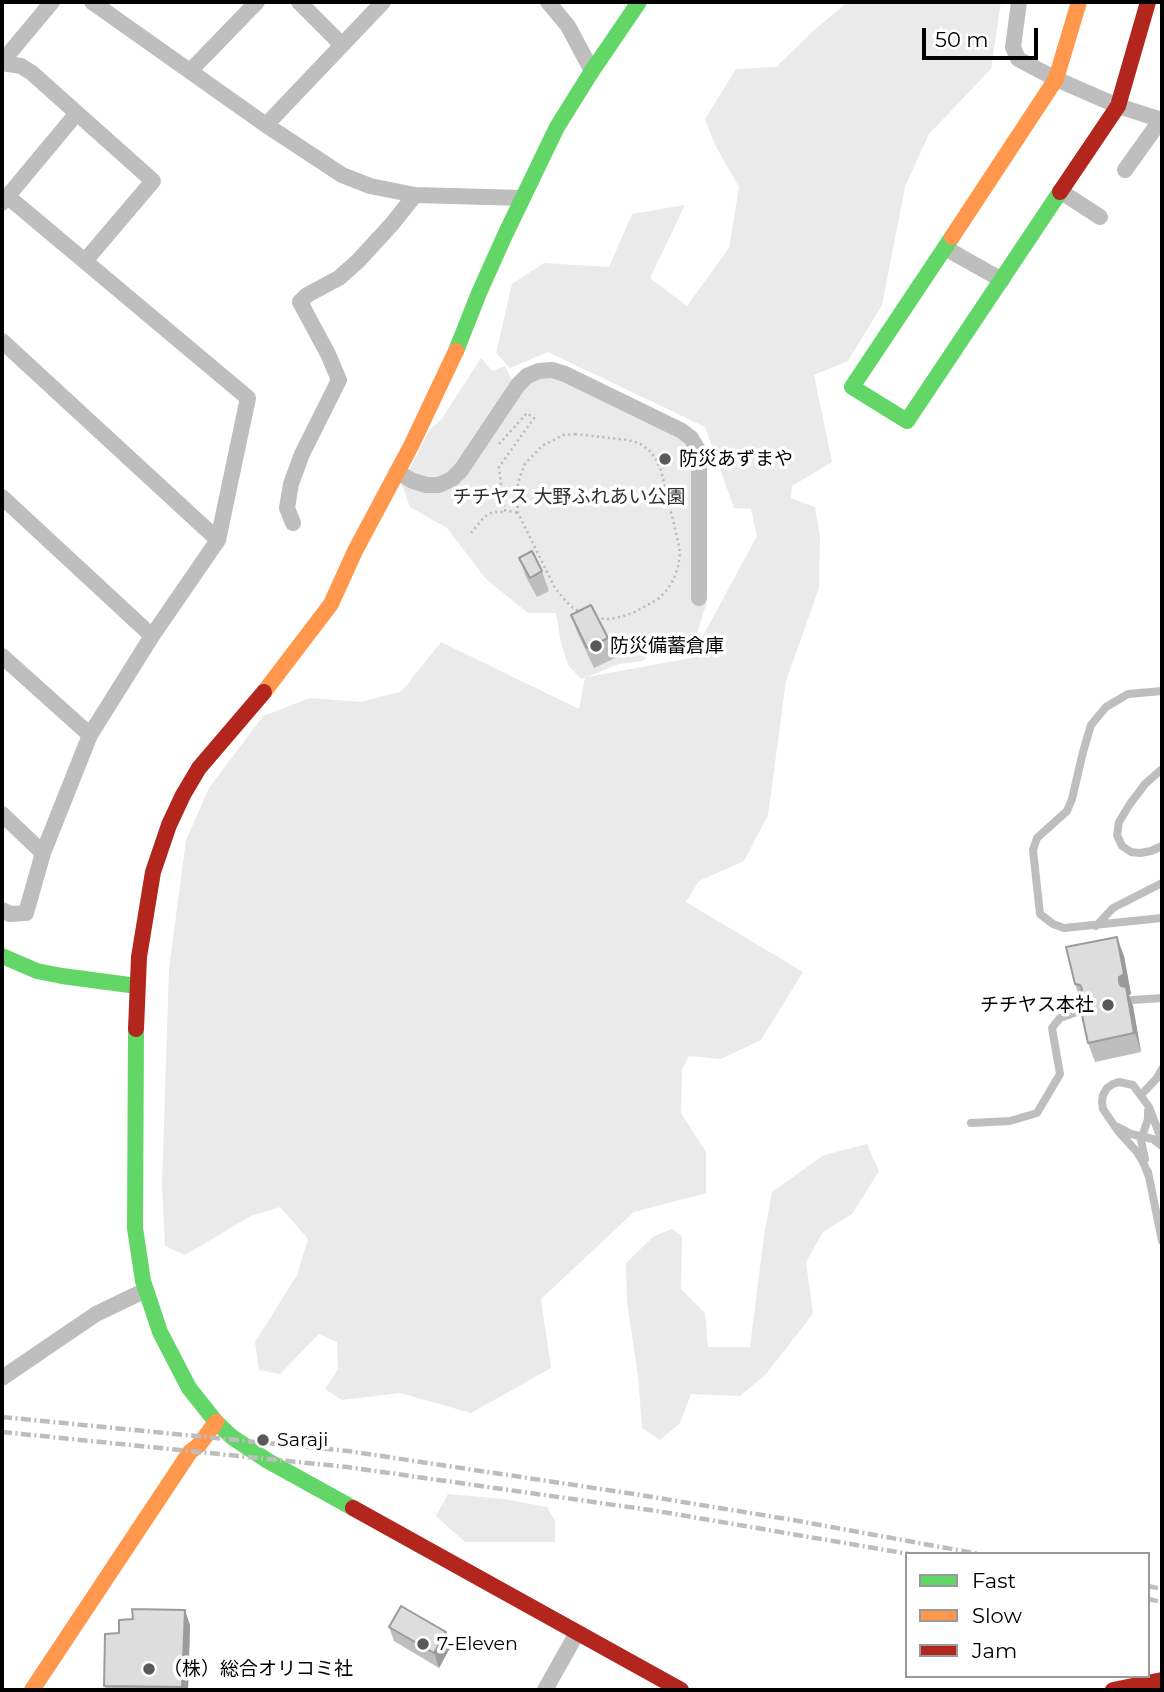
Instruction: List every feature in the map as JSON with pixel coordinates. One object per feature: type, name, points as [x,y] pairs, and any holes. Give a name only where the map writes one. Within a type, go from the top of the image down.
[{"type":"street","points":[[2,62],[51,2]]},
{"type":"street","points":[[92,2],[266,125],[342,175],[370,186],[415,195],[523,198]]},
{"type":"street","points":[[191,70],[257,2]]},
{"type":"street","points":[[299,2],[342,45]]},
{"type":"street","points":[[266,125],[383,2]]},
{"type":"street","points":[[548,2],[568,26],[592,71]]},
{"type":"street","points":[[639,2],[557,127],[479,293],[461,341],[331,604],[259,698],[205,761],[183,795],[169,825],[153,872],[137,986],[134,1201],[138,1255],[160,1332],[189,1388],[216,1422],[249,1450],[268,1461],[681,1690]]},
{"type":"street","points":[[1018,2],[1013,47],[1018,59],[1118,106],[1161,121],[1125,170]]},
{"type":"street","points":[[1079,2],[1056,79],[852,387],[907,421],[1118,106],[1149,2]]},
{"type":"street","points":[[2,62],[21,66],[32,73],[153,181],[85,261]]},
{"type":"street","points":[[2,910],[10,914],[26,913],[43,853],[90,735],[152,636],[218,540],[248,398],[85,261],[4,200],[77,113]]},
{"type":"street","points":[[1060,191],[1100,217]]},
{"type":"street","points":[[293,523],[287,508],[291,484],[302,454],[339,380],[300,302],[307,295],[339,278],[375,242],[415,195]]},
{"type":"street","points":[[945,248],[1002,280]]},
{"type":"street","points":[[2,341],[218,540]]},
{"type":"street","points":[[397,472],[426,485],[439,485],[452,479],[527,376],[552,370],[565,374],[682,432],[691,438],[697,448],[699,598]]},
{"type":"street","points":[[2,497],[152,636]]},
{"type":"street","points":[[2,656],[90,735]]},
{"type":"street","points":[[2,814],[43,853]]},
{"type":"street","points":[[2,956],[37,971],[137,986]]},
{"type":"street","points":[[2,1378],[96,1314],[146,1290]]},
{"type":"street","points":[[32,1690],[190,1452],[199,1445],[216,1422]]},
{"type":"street","points":[[545,1690],[577,1633]]},
{"type":"street","points":[[1113,1690],[1162,1680]]},
{"type":"lane","points":[[1162,691],[1128,694],[1106,707],[1091,725],[1067,811],[1037,838],[1033,850],[1041,914],[1053,924],[1063,928],[1162,918]]},
{"type":"lane","points":[[1162,769],[1144,784],[1130,804],[1119,822],[1117,835],[1122,846],[1131,852],[1151,851],[1162,846]]},
{"type":"lane","points":[[1096,926],[1113,908],[1162,883]]},
{"type":"lane","points":[[1132,1000],[1162,998]]},
{"type":"lane","points":[[971,1123],[1010,1121],[1037,1113],[1060,1074],[1052,1028],[1059,1018],[1083,1010]]},
{"type":"lane","points":[[1162,1069],[1143,1098],[1148,1119],[1142,1136],[1162,1241]]},
{"type":"lane","points":[[1149,1177],[1137,1152],[1107,1115],[1102,1102],[1107,1088],[1119,1082],[1133,1085],[1153,1116],[1162,1143]]},
{"type":"lane","points":[[1107,1115],[1118,1127],[1131,1134],[1162,1143]]},
{"type":"path","points":[[500,443],[527,413],[534,418],[499,467],[503,506],[508,512]]},
{"type":"path","points":[[588,434],[639,443],[649,450],[661,470],[680,554],[674,579],[658,599],[633,613],[608,619],[583,614],[572,607],[555,588],[519,513],[517,489],[525,464],[541,446],[552,439],[563,435],[588,434]]},
{"type":"path","points":[[471,533],[484,517],[493,512],[519,513]]},
{"type":"green space","name":"チチヤス 大野ふれあい公園","points":[[845,2],[1001,2],[991,69],[929,134],[905,187],[882,305],[848,361],[814,375],[832,462],[792,486],[791,498],[815,507],[820,537],[819,588],[786,681],[768,815],[744,861],[699,881],[686,902],[803,972],[761,1040],[721,1059],[689,1056],[682,1070],[681,1113],[706,1152],[706,1193],[634,1212],[541,1299],[551,1368],[471,1413],[400,1393],[342,1400],[325,1389],[338,1369],[337,1342],[319,1334],[280,1374],[259,1370],[255,1342],[297,1275],[308,1239],[280,1207],[251,1216],[185,1255],[165,1246],[162,1185],[169,969],[186,840],[209,788],[263,716],[310,698],[362,702],[402,691],[441,642],[579,709],[585,678],[581,679],[568,665],[556,613],[528,613],[486,579],[447,528],[410,507],[402,485],[430,429],[441,420],[481,358],[492,371],[505,366],[512,380],[537,364],[697,434],[706,605],[696,636],[664,644],[642,661],[619,664],[587,677],[691,658],[757,536],[751,509],[734,508],[705,427],[548,352],[510,368],[496,353],[512,284],[544,263],[609,267],[632,214],[685,205],[650,278],[687,306],[729,248],[739,187],[715,145],[705,119],[736,69],[776,67]]},
{"type":"green space","points":[[867,1144],[879,1171],[852,1214],[823,1232],[806,1262],[813,1314],[766,1374],[740,1396],[691,1394],[680,1423],[660,1440],[642,1428],[638,1376],[627,1302],[626,1263],[654,1236],[672,1229],[682,1236],[681,1289],[705,1313],[708,1347],[750,1347],[772,1192],[824,1155]]},
{"type":"green space","points":[[448,1494],[504,1499],[547,1507],[555,1521],[555,1542],[465,1542],[436,1516]]},
{"type":"building","points":[[532,551],[542,571],[530,578],[519,558]]},
{"type":"building","points":[[591,605],[608,638],[587,648],[571,615]]},
{"type":"building","name":"チチヤス本社","points":[[1117,937],[1124,974],[1119,977],[1119,982],[1126,987],[1134,1033],[1088,1043],[1078,997],[1082,989],[1075,984],[1066,947]]},
{"type":"building","points":[[401,1606],[446,1632],[434,1653],[389,1627]]},
{"type":"building","name":"（株）総合オリコミ社","points":[[132,1609],[185,1610],[182,1687],[104,1686],[105,1634],[119,1633],[119,1620],[133,1619]]},
{"type":"railway","points":[[2,1417],[348,1451],[634,1494],[968,1552]]},
{"type":"railway","points":[[2,1432],[347,1467],[657,1511],[905,1553]]},
{"type":"railway","points":[[1150,1586],[1162,1589]]},
{"type":"railway","points":[[1150,1599],[1162,1602]]},
{"type":"traffic: fast","points":[[456,351],[505,235],[557,127],[639,2]]},
{"type":"traffic: fast","points":[[952,237],[852,387],[907,421],[1060,192]]},
{"type":"traffic: fast","points":[[2,956],[37,971],[137,986]]},
{"type":"traffic: fast","points":[[136,1029],[135,1228],[143,1281],[160,1332],[189,1388],[216,1422],[232,1437],[268,1461],[353,1508]]},
{"type":"traffic: slow","points":[[952,237],[1056,79],[1079,2]]},
{"type":"traffic: slow","points":[[264,692],[331,604],[456,351]]},
{"type":"traffic: slow","points":[[32,1690],[190,1452],[199,1445],[216,1422]]},
{"type":"traffic: jam","points":[[1060,192],[1118,106],[1148,2]]},
{"type":"traffic: jam","points":[[136,1029],[139,957],[153,872],[169,825],[199,768],[264,692]]},
{"type":"traffic: jam","points":[[353,1508],[681,1690]]},
{"type":"traffic: jam","points":[[1113,1690],[1162,1680]]},
{"type":"place","name":"防災あずまや","points":[[665,459]]},
{"type":"place","name":"防災備蓄倉庫","points":[[596,646]]},
{"type":"place","name":"チチヤス本社","points":[[1108,1005]]},
{"type":"place","name":"Saraji","points":[[263,1440]]},
{"type":"place","name":"7-Eleven","points":[[423,1644]]},
{"type":"place","name":"（株）総合オリコミ社","points":[[149,1669]]}]
